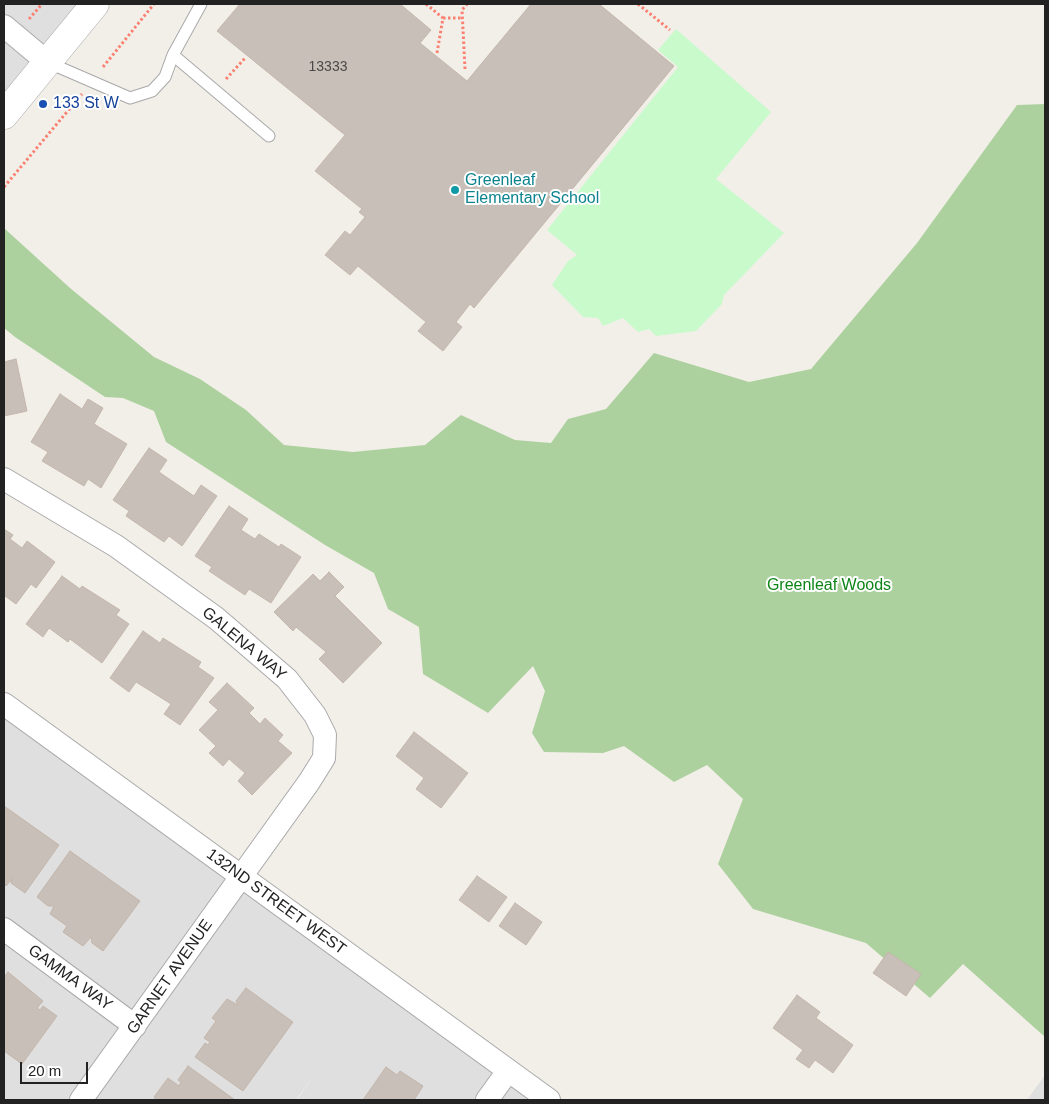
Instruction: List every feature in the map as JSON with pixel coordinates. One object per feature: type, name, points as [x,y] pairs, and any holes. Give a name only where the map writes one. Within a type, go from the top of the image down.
[{"type":"street","points":[[4,115],[95,4]]},
{"type":"street","points":[[4,26],[47,62]]},
{"type":"street","name":"GALENA WAY","points":[[4,479],[116,546],[216,618],[287,679],[315,715],[325,735],[324,758],[241,877]]},
{"type":"street","name":"132ND STREET WEST","points":[[4,704],[548,1100]]},
{"type":"street","name":"GARNET AVENUE","points":[[81,1100],[241,877]]},
{"type":"street","name":"GAMMA WAY","points":[[4,930],[135,1026]]},
{"type":"street","points":[[487,1100],[508,1071]]},
{"type":"lane","points":[[47,62],[130,98],[152,91],[165,77],[173,55],[201,4]]},
{"type":"lane","points":[[173,55],[269,136]]},
{"type":"path","points":[[426,4],[442,18],[462,18]]},
{"type":"path","points":[[465,68],[462,10],[467,4]]},
{"type":"path","points":[[638,4],[670,30]]},
{"type":"path","points":[[437,53],[442,18]]},
{"type":"path","points":[[216,91],[246,57]]},
{"type":"shaded area","points":[[4,4],[95,4],[4,115]]},
{"type":"shaded area","points":[[4,704],[549,1100],[297,1100],[316,1072],[296,1100],[4,1100]]},
{"type":"shaded area","points":[[1045,1075],[1045,1100],[1027,1100]]},
{"type":"green space","points":[[676,29],[771,112],[716,179],[784,233],[724,295],[722,304],[696,331],[656,336],[649,329],[638,332],[623,318],[603,326],[598,318],[583,317],[552,285],[568,261],[577,255],[547,230],[678,67],[658,50]]},
{"type":"green space","name":"Greenleaf Woods","points":[[1045,104],[1045,1037],[963,964],[930,998],[866,943],[753,909],[718,864],[743,799],[707,765],[674,782],[624,746],[603,753],[544,752],[532,733],[545,691],[533,666],[488,713],[423,674],[419,627],[388,609],[374,573],[325,545],[166,442],[154,411],[123,398],[105,397],[4,328],[4,228],[70,288],[154,357],[200,379],[246,410],[284,445],[353,452],[425,445],[461,415],[515,440],[551,443],[568,419],[606,409],[654,353],[749,382],[811,369],[917,243],[1017,105]]},
{"type":"building","name":"Greenleaf Elementary School","points":[[240,4],[400,4],[431,30],[420,43],[467,81],[531,4],[599,4],[674,66],[474,308],[470,304],[456,322],[462,327],[443,351],[418,331],[426,322],[358,266],[350,275],[325,255],[345,231],[350,235],[365,217],[359,212],[362,209],[315,171],[345,135],[217,31]]},
{"type":"building","points":[[16,359],[27,411],[4,416],[4,362]]},
{"type":"building","points":[[60,394],[82,409],[88,399],[103,408],[94,424],[127,444],[101,488],[88,479],[84,486],[42,461],[48,452],[31,442]]},
{"type":"building","points":[[149,448],[167,460],[159,472],[194,496],[201,485],[217,496],[182,546],[169,536],[164,542],[126,516],[129,511],[113,500]]},
{"type":"building","points":[[229,506],[248,519],[241,530],[255,539],[259,534],[279,547],[281,544],[301,557],[271,603],[249,589],[245,595],[209,571],[212,567],[195,556]]},
{"type":"building","points":[[4,529],[13,535],[10,539],[22,548],[27,541],[55,562],[36,588],[31,584],[16,604],[5,596],[4,598]]},
{"type":"building","points":[[329,572],[344,587],[335,596],[382,643],[343,683],[319,659],[326,652],[296,627],[293,631],[274,612],[313,574],[320,581]]},
{"type":"building","points":[[62,576],[80,589],[82,586],[120,610],[116,615],[129,624],[102,663],[70,639],[68,642],[49,628],[43,637],[26,624]]},
{"type":"building","points":[[143,631],[160,643],[163,638],[201,662],[198,667],[214,678],[180,725],[164,714],[171,704],[136,682],[129,692],[110,678]]},
{"type":"building","points":[[227,683],[254,708],[249,713],[260,724],[265,718],[283,735],[278,741],[292,753],[252,795],[238,781],[245,773],[229,759],[223,766],[209,753],[216,746],[199,730],[218,710],[209,702]]},
{"type":"building","points":[[414,732],[468,773],[441,808],[416,789],[424,778],[396,756]]},
{"type":"building","points":[[4,806],[59,845],[25,893],[11,883],[12,879],[6,886],[4,884]]},
{"type":"building","points":[[70,851],[140,901],[103,951],[92,943],[91,937],[83,946],[63,932],[67,926],[50,914],[54,906],[48,906],[37,897]]},
{"type":"building","points":[[477,876],[507,897],[489,922],[459,900]]},
{"type":"building","points":[[515,903],[542,922],[526,945],[499,926]]},
{"type":"building","points":[[888,952],[921,974],[906,996],[873,973]]},
{"type":"building","points":[[8,972],[43,1001],[37,1008],[40,1010],[43,1006],[57,1016],[22,1064],[4,1051],[4,978]]},
{"type":"building","points":[[246,988],[293,1022],[243,1091],[195,1057],[205,1043],[208,1045],[210,1042],[204,1038],[216,1021],[212,1018],[227,999],[238,1005],[236,1001]]},
{"type":"building","points":[[797,995],[820,1012],[816,1018],[853,1045],[833,1073],[815,1060],[809,1068],[796,1059],[803,1050],[773,1028]]},
{"type":"building","points":[[188,1066],[235,1100],[156,1100],[154,1097],[168,1078],[179,1086],[181,1082],[178,1080]]},
{"type":"building","points":[[386,1067],[397,1075],[400,1071],[423,1086],[414,1100],[363,1100]]},
{"type":"place","name":"133 St W","points":[[43,104]]},
{"type":"place","name":"Greenleaf Elementary School","points":[[455,190]]}]
